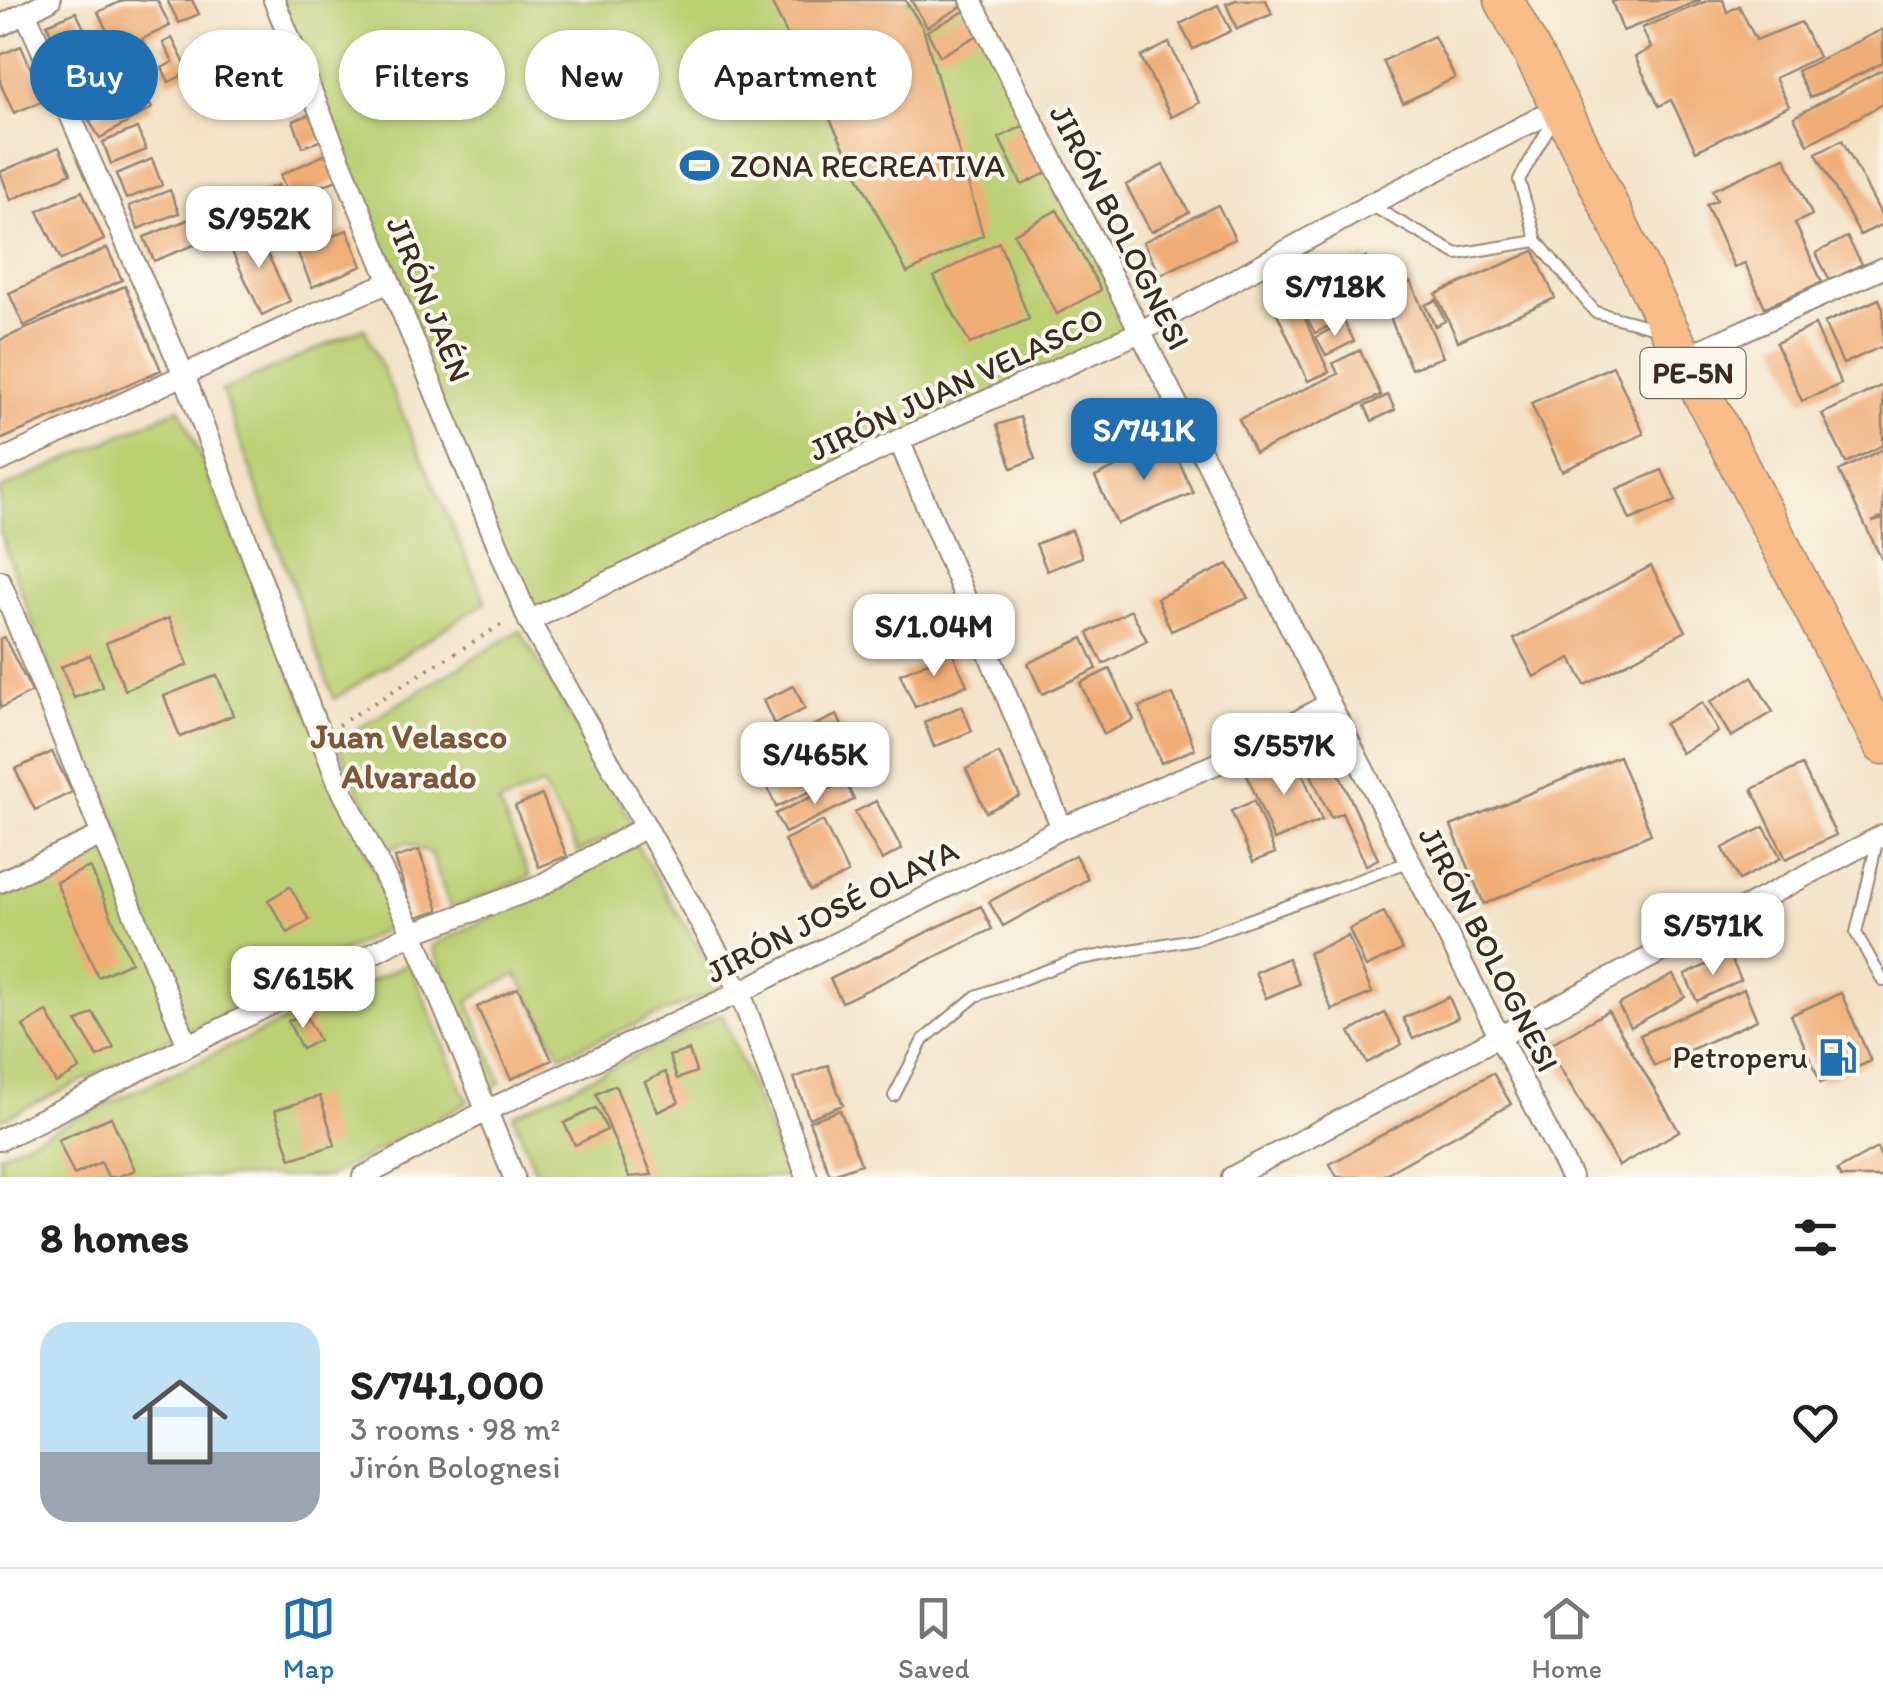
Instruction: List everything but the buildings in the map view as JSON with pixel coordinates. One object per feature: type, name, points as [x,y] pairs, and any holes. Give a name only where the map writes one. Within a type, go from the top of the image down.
[{"type":"highway","name":"PE-5N","points":[[1504,0],[1883,745]]},
{"type":"street","points":[[0,26],[50,0]]},
{"type":"street","name":"JIRÓN JAÉN","points":[[274,0],[527,615],[740,992]]},
{"type":"street","name":"JIRÓN BOLOGNESI","points":[[971,0],[1571,1177]]},
{"type":"street","points":[[26,14],[184,374],[337,780],[413,933],[514,1177]]},
{"type":"street","name":"JIRÓN JUAN VELASCO","points":[[527,615],[1140,332],[1370,205],[1561,107]]},
{"type":"street","points":[[1678,345],[1883,268]]},
{"type":"street","points":[[0,462],[390,282]]},
{"type":"street","points":[[899,440],[1062,828]]},
{"type":"street","points":[[0,581],[188,1046]]},
{"type":"street","name":"JIRÓN JOSÉ OLAYA","points":[[363,1177],[486,1111],[740,992],[1062,828],[1238,755],[1330,703]]},
{"type":"street","points":[[0,1140],[413,933],[536,888],[646,827]]},
{"type":"street","points":[[0,882],[102,836]]},
{"type":"street","points":[[1232,1177],[1880,837]]},
{"type":"street","points":[[740,992],[807,1177]]},
{"type":"lane","points":[[1561,107],[1518,180],[1537,242],[1595,312],[1678,345]]},
{"type":"lane","points":[[1370,205],[1457,254],[1537,242]]},
{"type":"lane","points":[[1880,837],[1856,932],[1883,982]]},
{"type":"lane","points":[[894,1096],[923,1040],[976,996],[1075,960],[1199,938],[1412,861]]},
{"type":"path","points":[[321,736],[527,615]]},
{"type":"green space","name":"ZONA RECREATIVA","points":[[274,0],[976,0],[1140,332],[529,621],[319,110],[319,30],[286,30]]},
{"type":"green space","points":[[364,328],[486,602],[334,699],[222,391]]},
{"type":"green space","points":[[180,408],[397,923],[280,985],[271,958],[232,968],[239,1006],[0,1120],[0,897],[87,861],[123,840],[50,670],[0,533],[0,490]]},
{"type":"green space","points":[[520,630],[634,825],[578,852],[542,785],[499,804],[530,877],[451,910],[431,854],[407,843],[386,849],[336,742]]},
{"type":"green space","points":[[636,844],[723,988],[561,1055],[517,974],[468,1000],[501,1082],[491,1089],[432,946]]},
{"type":"green space","points":[[409,963],[468,1102],[328,1177],[0,1177],[0,1154]]},
{"type":"green space","points":[[722,1014],[787,1177],[538,1177],[513,1115]]},
{"type":"place","name":"ZONA RECREATIVA","points":[[700,166]]},
{"type":"place","name":"Petroperu","points":[[1838,1057]]},
{"type":"district","name":"Juan Velasco Alvarado","points":[[409,756]]}]
